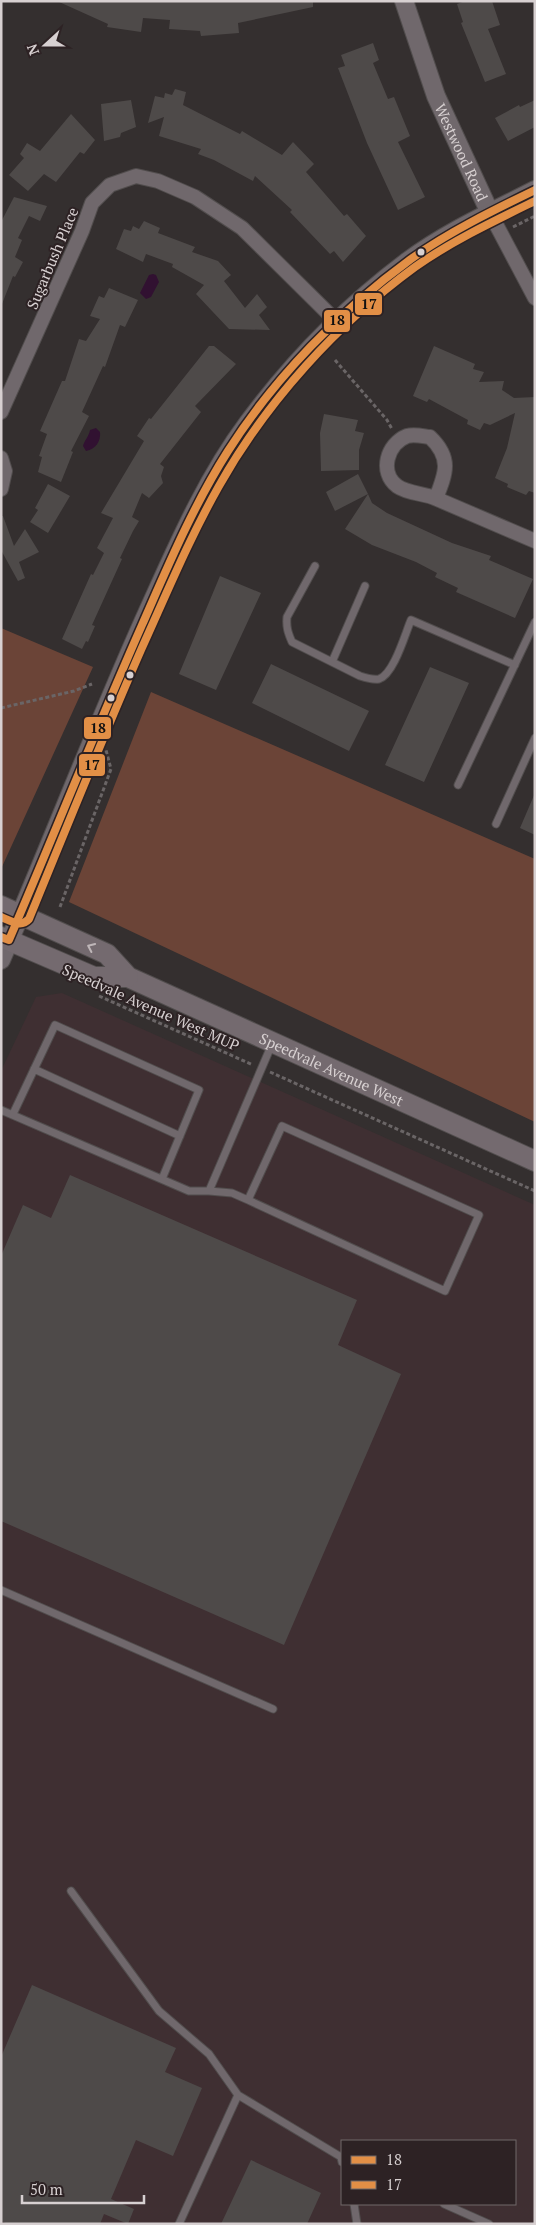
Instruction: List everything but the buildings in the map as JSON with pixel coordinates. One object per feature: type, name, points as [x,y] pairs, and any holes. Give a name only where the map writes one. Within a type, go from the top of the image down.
[{"type":"main road","name":"Speedvale Avenue West","points":[[1,906],[107,954],[128,977],[535,1161]]},
{"type":"main road","name":"Speedvale Avenue West","points":[[5,938],[94,977],[128,977]]},
{"type":"street","name":"Westwood Road","points":[[404,1],[436,96],[490,213],[535,298]]},
{"type":"street","name":"Sugarbush Place","points":[[1,412],[82,231],[92,203],[110,185],[136,176],[158,181],[195,197],[242,228],[337,322]]},
{"type":"street","points":[[1,960],[5,938],[20,914],[115,686],[165,574],[211,480],[248,423],[299,361],[337,322],[410,259],[443,238],[535,190]]},
{"type":"street","points":[[436,498],[445,472],[443,452],[430,437],[408,436],[398,440],[390,448],[387,459],[390,479],[407,491],[427,494],[436,498],[535,541]]},
{"type":"street","points":[[1,458],[5,471],[1,489]]},
{"type":"lane","points":[[315,566],[287,617],[286,626],[292,642],[360,676],[370,679],[380,678],[390,672],[411,620],[515,665]]},
{"type":"lane","points":[[332,662],[365,586]]},
{"type":"lane","points":[[458,785],[535,622]]},
{"type":"lane","points":[[496,824],[535,738]]},
{"type":"lane","points":[[13,1114],[55,1025],[199,1090],[162,1179]]},
{"type":"lane","points":[[209,1191],[272,1043]]},
{"type":"lane","points":[[34,1069],[180,1136]]},
{"type":"lane","points":[[1,1110],[189,1191],[232,1193],[445,1291],[479,1215],[282,1126],[248,1200]]},
{"type":"lane","points":[[1,1590],[274,1709]]},
{"type":"lane","points":[[71,1891],[159,2011],[209,2054],[238,2096],[341,2158]]},
{"type":"lane","points":[[179,2224],[238,2096]]},
{"type":"lane","points":[[354,2205],[357,2224]]},
{"type":"lane","points":[[446,2205],[489,2224]]},
{"type":"path","points":[[335,360],[387,420],[398,440]]},
{"type":"path","points":[[1,708],[74,691],[92,684]]},
{"type":"path","points":[[60,907],[111,769]]},
{"type":"path","name":"Speedvale Avenue West MUP","points":[[93,993],[535,1191]]},
{"type":"shaded area","points":[[149,275],[156,275],[159,282],[151,297],[146,299],[140,293]]},
{"type":"shaded area","points":[[96,428],[100,432],[99,441],[93,448],[86,451],[83,446],[90,430]]},
{"type":"shaded area","points":[[1,628],[93,667],[1,869]]},
{"type":"shaded area","points":[[151,692],[535,859],[535,1122],[69,902]]},
{"type":"shaded area","points":[[62,993],[535,1205],[535,2224],[1,2224],[1,1071],[36,997]]},
{"type":"transit line","name":"18","points":[[1,937],[9,940],[125,664],[182,536],[203,493],[246,424],[266,397],[310,347],[334,323],[385,279],[440,240],[535,190]]},
{"type":"transit line","name":"17","points":[[1,917],[19,923],[26,922],[29,919],[112,717],[178,567],[219,486],[259,424],[282,394],[331,339],[386,289],[415,267],[444,249],[535,201]]}]
